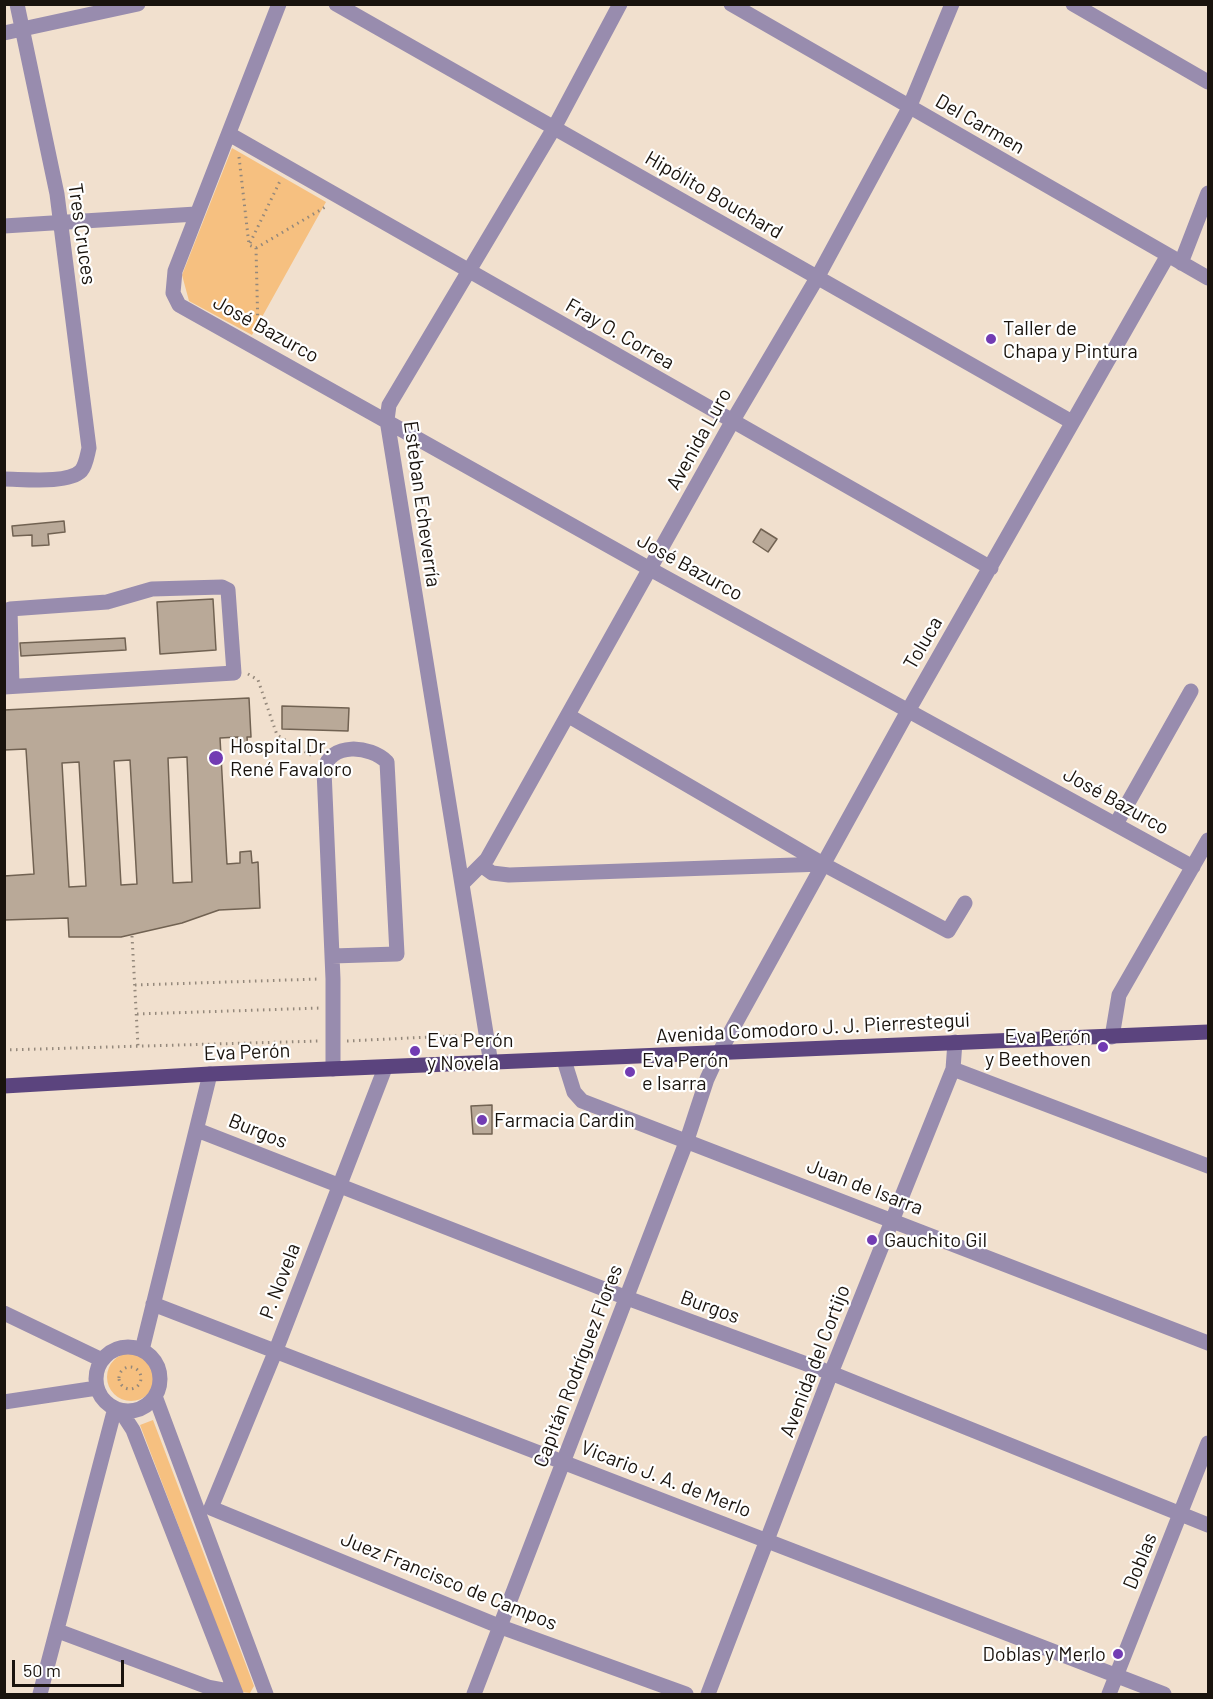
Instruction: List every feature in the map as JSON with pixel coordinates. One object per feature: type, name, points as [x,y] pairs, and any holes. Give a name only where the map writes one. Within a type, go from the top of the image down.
[{"type":"main road","name":"Avenida Comodoro J. J. Pierrestegui","points":[[491,1064],[1209,1032]]},
{"type":"main road","name":"Eva Perón","points":[[4,1086],[210,1074],[491,1064]]},
{"type":"street","name":"Tres Cruces","points":[[4,479],[73,476],[81,470],[89,448],[57,194],[17,4]]},
{"type":"street","points":[[4,33],[138,4]]},
{"type":"street","points":[[4,226],[196,214],[233,136],[279,4]]},
{"type":"street","name":"Hipólito Bouchard","points":[[336,4],[1072,422]]},
{"type":"street","name":"Esteban Echeverría","points":[[491,1064],[387,420],[389,405],[554,128],[620,4]]},
{"type":"street","name":"Del Carmen","points":[[731,4],[1209,278]]},
{"type":"street","name":"Avenida Luro","points":[[463,883],[481,866],[569,716],[732,422],[817,278],[909,108],[952,4]]},
{"type":"street","points":[[1073,4],[1209,82]]},
{"type":"street","name":"Fray O. Correa","points":[[233,136],[991,568]]},
{"type":"street","name":"Toluca","points":[[719,1053],[908,711],[1072,422],[1174,259],[1209,194]]},
{"type":"street","name":"José Bazurco","points":[[196,214],[175,271],[173,294],[180,305],[650,569],[1193,867]]},
{"type":"street","points":[[222,587],[228,590],[230,596],[234,673],[8,686],[7,606],[107,602],[152,589],[222,587]]},
{"type":"street","points":[[1116,824],[1191,691]]},
{"type":"street","points":[[569,716],[823,864],[948,931],[966,903]]},
{"type":"street","points":[[332,956],[397,954],[387,762],[379,754],[368,749],[336,752],[326,764],[332,956],[334,1007],[333,1070]]},
{"type":"street","points":[[1112,1037],[1119,995],[1209,840]]},
{"type":"street","points":[[481,866],[492,873],[509,875],[823,864]]},
{"type":"street","name":"Avenida del Cortijo","points":[[708,1695],[831,1373],[953,1068],[955,1042]]},
{"type":"street","name":"Capitán Rodríguez Flores","points":[[474,1695],[687,1140],[707,1079],[719,1053]]},
{"type":"street","name":"Juan de Isarra","points":[[564,1060],[574,1092],[582,1101],[1209,1343]]},
{"type":"street","name":"P. Novela","points":[[205,1511],[276,1350],[385,1068]]},
{"type":"street","points":[[953,1068],[1209,1166]]},
{"type":"street","points":[[142,1350],[210,1074]]},
{"type":"street","name":"Burgos","points":[[197,1130],[627,1298],[831,1373],[1209,1525]]},
{"type":"street","name":"Vicario J. A. de Merlo","points":[[153,1304],[1118,1675],[1164,1695]]},
{"type":"street","points":[[4,1313],[102,1360]]},
{"type":"street","points":[[118,1409],[140,1409],[155,1396],[159,1388],[159,1370],[155,1362],[142,1350],[122,1347],[102,1360],[97,1372],[97,1388],[107,1403],[118,1409],[133,1430],[235,1693]]},
{"type":"street","points":[[4,1402],[97,1388]]},
{"type":"street","points":[[155,1396],[205,1511],[266,1695]]},
{"type":"street","points":[[40,1695],[118,1409]]},
{"type":"street","name":"Doblas","points":[[1110,1695],[1209,1443]]},
{"type":"street","name":"Juez Francisco de Campos","points":[[205,1511],[501,1627],[686,1695]]},
{"type":"street","points":[[58,1631],[208,1687],[235,1693]]},
{"type":"path","points":[[233,136],[249,245]]},
{"type":"path","points":[[249,245],[286,167]]},
{"type":"path","points":[[256,248],[340,198]]},
{"type":"path","points":[[249,245],[256,248]]},
{"type":"path","points":[[256,248],[258,349]]},
{"type":"path","points":[[234,673],[251,674],[258,680],[277,735],[326,764]]},
{"type":"path","points":[[132,936],[138,1046]]},
{"type":"path","points":[[135,985],[333,979]]},
{"type":"path","points":[[136,1014],[334,1007]]},
{"type":"path","points":[[4,1050],[486,1035]]},
{"type":"path","points":[[128,1366],[137,1368],[141,1376],[139,1384],[130,1389],[122,1386],[119,1377],[123,1369],[128,1366]]},
{"type":"shaded area","points":[[232,148],[326,202],[252,335],[189,301],[182,275]]},
{"type":"shaded area","points":[[126,1353],[136,1353],[148,1360],[155,1372],[155,1382],[148,1394],[136,1401],[126,1401],[111,1390],[107,1382],[107,1372],[118,1357]]},
{"type":"shaded area","points":[[153,1420],[254,1686],[250,1693],[242,1692],[140,1425]]},
{"type":"building","points":[[64,521],[65,532],[48,534],[49,545],[32,546],[32,535],[13,536],[12,526]]},
{"type":"building","points":[[761,529],[777,539],[768,552],[753,542]]},
{"type":"building","points":[[213,599],[216,650],[160,654],[157,602]]},
{"type":"building","points":[[125,638],[126,650],[21,656],[20,643]]},
{"type":"building","points":[[249,698],[251,737],[247,737],[248,749],[239,749],[238,737],[220,738],[227,864],[240,863],[240,852],[251,851],[252,863],[258,862],[260,908],[219,910],[182,923],[121,937],[69,937],[68,918],[4,920],[4,876],[34,874],[26,749],[4,750],[4,710]],"holes":[[[187,757],[192,882],[173,883],[168,758]],[[130,760],[137,884],[121,885],[114,761]],[[79,762],[86,886],[69,887],[62,763]]]},
{"type":"building","points":[[282,706],[349,708],[348,731],[282,729]]},
{"type":"building","name":"Farmacia Cardin","points":[[492,1105],[492,1134],[473,1134],[471,1106]]},
{"type":"place","name":"Taller de Chapa y Pintura","points":[[991,339]]},
{"type":"place","name":"Hospital Dr. René Favaloro","points":[[216,758]]},
{"type":"place","name":"Eva Perón y Beethoven","points":[[1103,1047]]},
{"type":"place","name":"Eva Perón y Novela","points":[[415,1051]]},
{"type":"place","name":"Eva Perón e Isarra","points":[[630,1072]]},
{"type":"place","name":"Farmacia Cardin","points":[[482,1120]]},
{"type":"place","name":"Gauchito Gil","points":[[872,1240]]},
{"type":"place","name":"Doblas y Merlo","points":[[1118,1654]]}]
